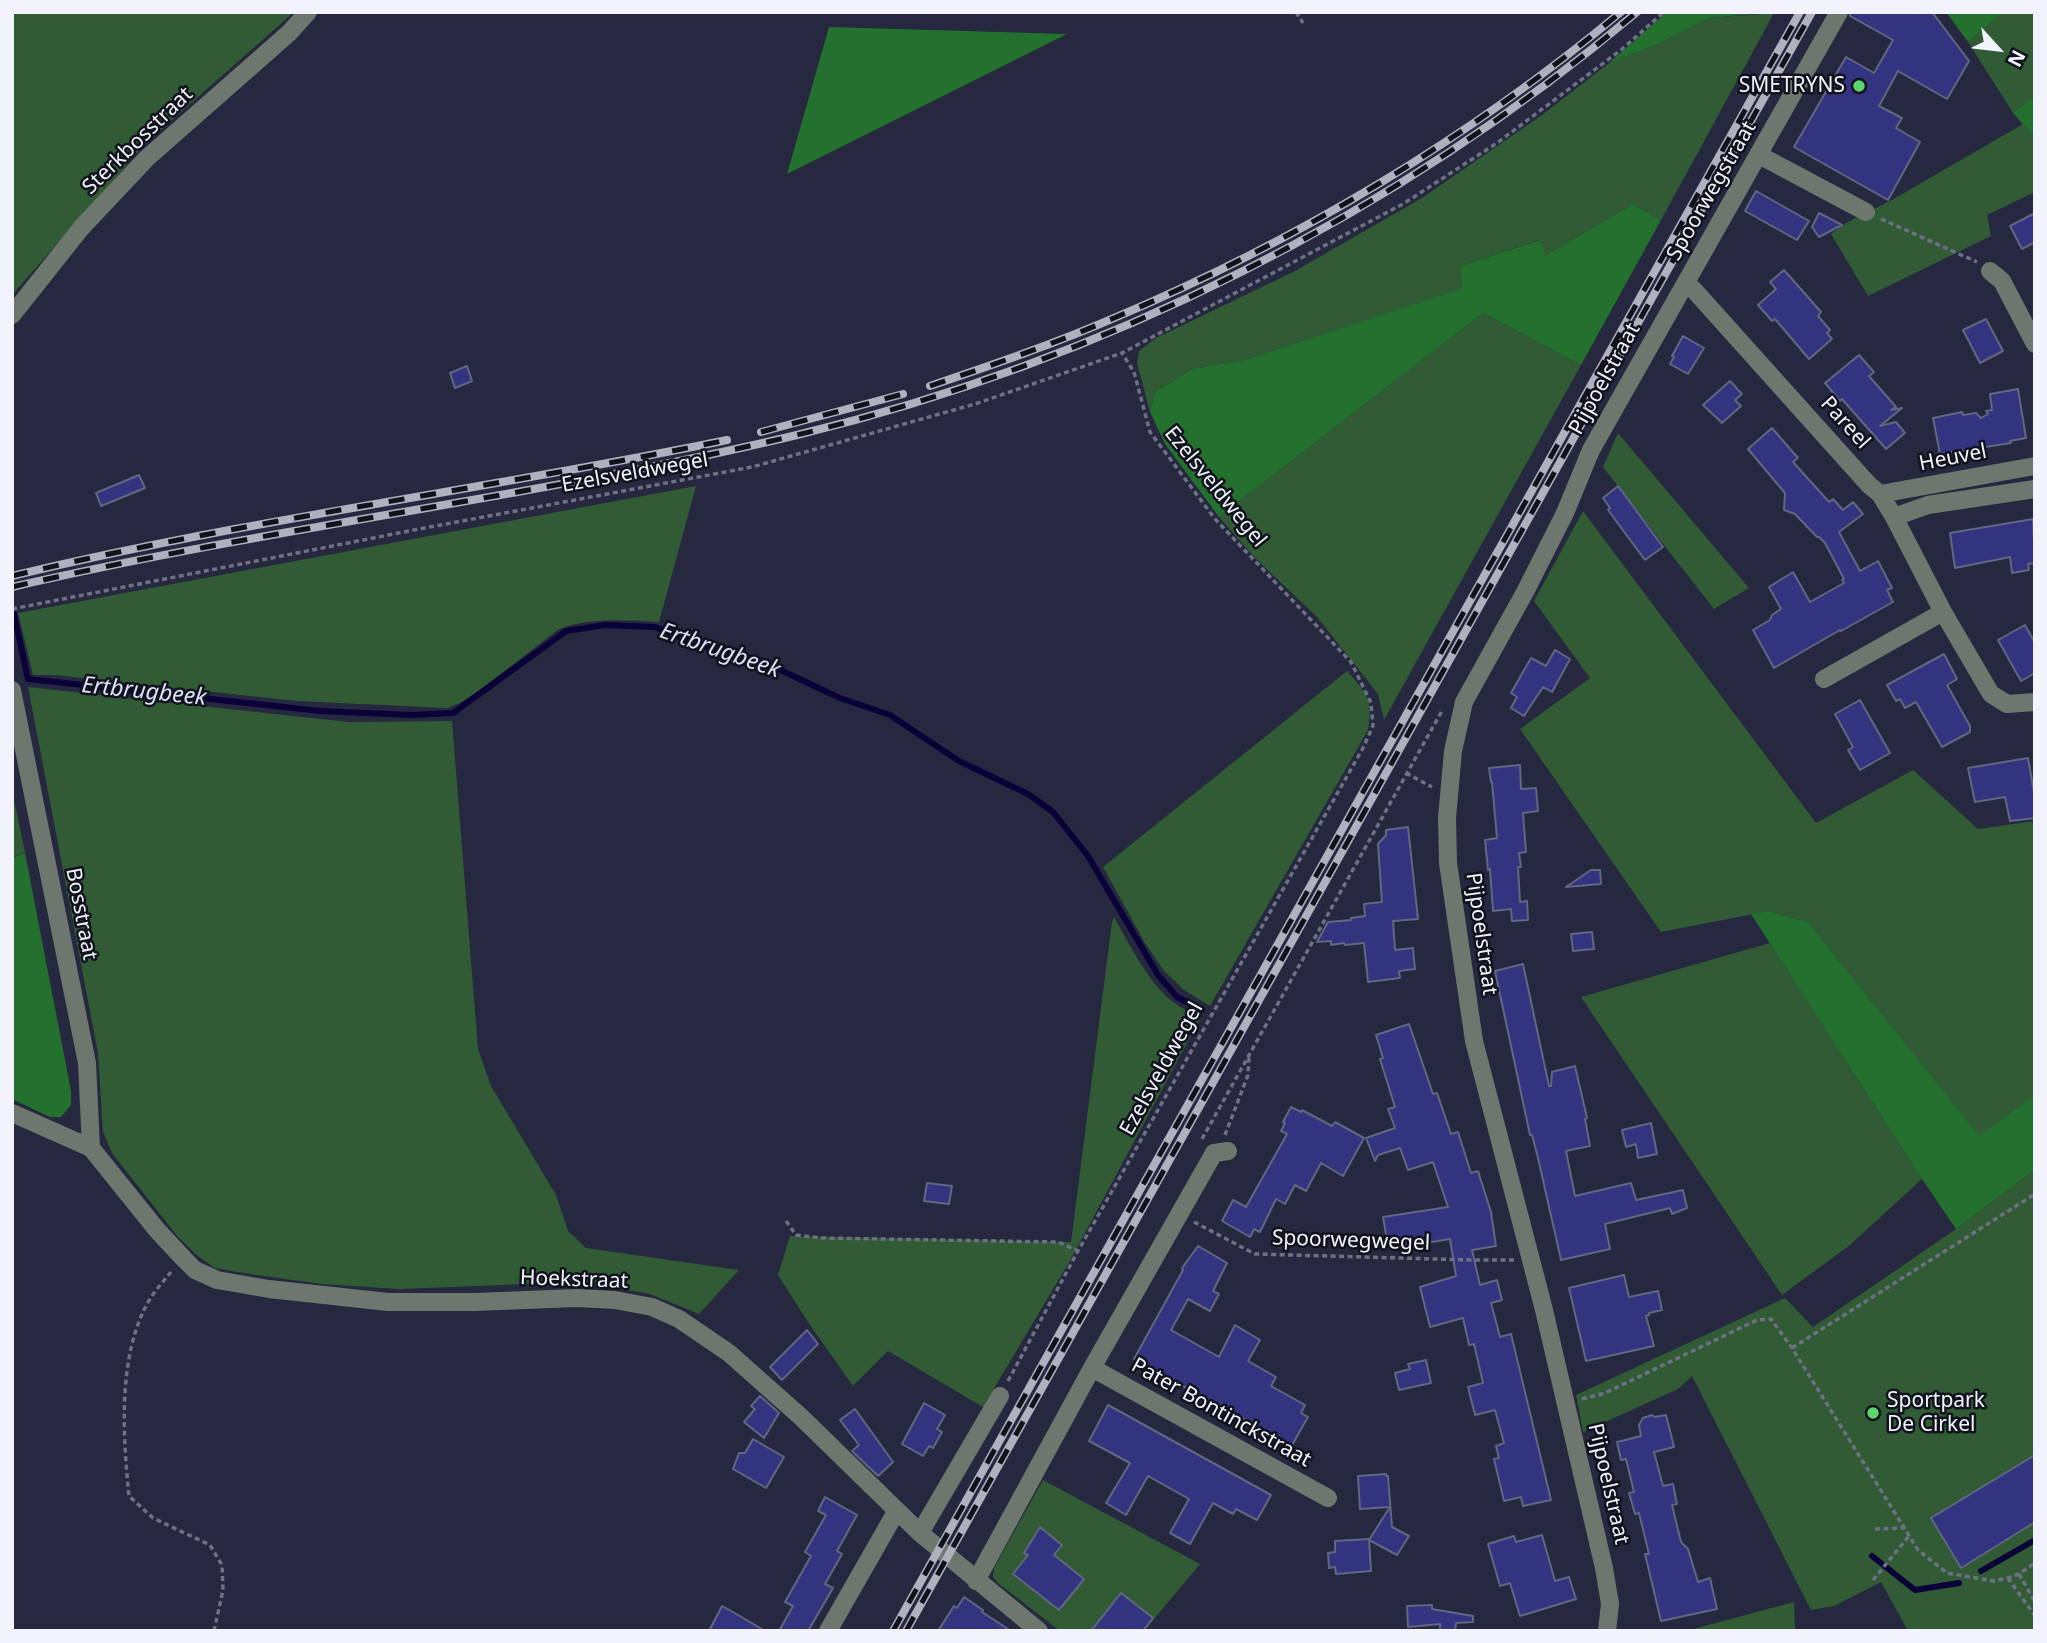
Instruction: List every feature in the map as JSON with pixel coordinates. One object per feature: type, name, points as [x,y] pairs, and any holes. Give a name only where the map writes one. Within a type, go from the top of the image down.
[{"type":"street","name":"Sterkbosstraat","points":[[12,315],[82,227],[147,158],[289,33],[309,12]]},
{"type":"street","name":"Spoorwegstraat","points":[[1686,283],[1839,12]]},
{"type":"street","points":[[1759,155],[1866,212]]},
{"type":"street","points":[[1990,271],[2002,281],[2035,344]]},
{"type":"street","name":"Pareel","points":[[1686,283],[1880,494],[1991,694],[2007,705],[2035,702]]},
{"type":"street","name":"Pijpoelstraat","points":[[1607,1631],[1610,1604],[1604,1568],[1531,1259],[1474,1041],[1448,863],[1447,818],[1453,751],[1465,702],[1565,513],[1591,450],[1686,283]]},
{"type":"street","name":"Heuvel","points":[[1880,494],[2035,466]]},
{"type":"street","name":"Heuvel","points":[[1894,517],[1928,505],[2035,489]]},
{"type":"street","points":[[1824,679],[1944,612]]},
{"type":"street","name":"Bosstraat","points":[[12,691],[88,1063],[91,1148]]},
{"type":"street","points":[[12,1112],[91,1148]]},
{"type":"street","name":"Hoekstraat","points":[[91,1148],[184,1259],[195,1270],[217,1280],[388,1302],[577,1298],[615,1300],[652,1307],[679,1320],[729,1353],[801,1417],[896,1512],[1039,1631]]},
{"type":"street","points":[[976,1581],[1092,1368],[1214,1153],[1223,1152]]},
{"type":"street","name":"Pater Bontinckstraat","points":[[1092,1368],[1328,1498]]},
{"type":"street","points":[[920,1533],[1000,1396]]},
{"type":"street","points":[[828,1631],[896,1512]]},
{"type":"path","points":[[1296,12],[1303,23]]},
{"type":"path","points":[[1122,354],[1403,204],[1497,143],[1621,50],[1664,12]]},
{"type":"path","points":[[1866,212],[1982,264],[1990,271]]},
{"type":"path","name":"Ezelsveldwegel","points":[[12,609],[433,526],[752,467],[975,404],[1122,354],[1134,372],[1150,432],[1215,519],[1351,662],[1371,703],[1373,726],[1077,1251],[1000,1396]]},
{"type":"path","points":[[1196,1149],[1442,709],[1455,702],[1465,702]]},
{"type":"path","points":[[1406,773],[1449,796]]},
{"type":"path","points":[[1223,1152],[1248,1075],[1249,1054]]},
{"type":"path","points":[[1792,1348],[2035,1194]]},
{"type":"path","name":"Spoorwegwegel","points":[[1180,1214],[1255,1254],[1472,1261],[1531,1259]]},
{"type":"path","points":[[786,1221],[796,1235],[821,1238],[1058,1242],[1077,1251]]},
{"type":"path","points":[[184,1259],[145,1306],[130,1349],[125,1407],[126,1463],[130,1496],[153,1518],[210,1545],[222,1564],[223,1590],[214,1631]]},
{"type":"path","points":[[1566,1404],[1605,1393],[1757,1320],[1771,1319],[1792,1348],[1918,1550],[1947,1573],[1994,1580],[2019,1574],[2035,1563]]},
{"type":"path","points":[[1875,1529],[1905,1528]]},
{"type":"path","points":[[1873,1580],[1909,1536]]},
{"type":"path","points":[[2019,1574],[2035,1602]]},
{"type":"path","points":[[2008,1578],[2035,1616]]},
{"type":"green space","points":[[12,12],[294,12],[146,143],[12,295]]},
{"type":"green space","points":[[1667,12],[1774,12],[1709,18],[1656,45],[1609,63]]},
{"type":"green space","points":[[1946,12],[2004,12],[1968,42]]},
{"type":"green space","points":[[2004,12],[2035,12],[2035,95],[2013,113],[1968,42]]},
{"type":"green space","points":[[1774,13],[1661,220],[1633,204],[1546,255],[1539,240],[1460,266],[1464,288],[1245,360],[1192,369],[1155,392],[1150,412],[1137,363],[1139,351],[1156,338],[1295,271],[1422,198],[1542,115],[1609,63],[1656,45],[1709,18]]},
{"type":"green space","points":[[829,27],[1067,34],[787,174]]},
{"type":"green space","points":[[2035,95],[2035,138],[2013,113]]},
{"type":"green space","points":[[2023,124],[2035,138],[2035,192],[1987,215],[1991,236],[1868,296],[1831,234]]},
{"type":"green space","points":[[1633,204],[1661,220],[1581,365],[1483,313],[1219,517],[1165,444],[1150,412],[1155,392],[1192,369],[1245,360],[1463,288],[1460,266],[1540,240],[1546,255]]},
{"type":"green space","points":[[1483,313],[1581,365],[1384,720],[1378,694],[1317,617],[1255,558],[1219,517]]},
{"type":"green space","points":[[1618,433],[1749,588],[1714,609],[1603,467]]},
{"type":"green space","points":[[696,486],[659,622],[596,621],[559,629],[473,695],[447,708],[297,701],[33,675],[18,613]]},
{"type":"green space","points":[[1583,511],[1816,823],[1913,770],[1978,829],[2035,821],[2035,1095],[1979,1137],[1808,922],[1769,911],[1661,932],[1520,729],[1590,678],[1534,601]]},
{"type":"green space","points":[[1347,671],[1367,698],[1370,711],[1368,730],[1210,1006],[1184,990],[1164,971],[1145,943],[1103,867]]},
{"type":"green space","points":[[28,687],[348,722],[452,721],[478,1049],[491,1086],[556,1195],[568,1231],[586,1248],[739,1270],[699,1314],[650,1294],[604,1286],[528,1284],[399,1289],[322,1284],[215,1268],[199,1257],[178,1237],[112,1153],[103,1132],[98,1053]]},
{"type":"green space","points":[[12,790],[25,852],[12,858]]},
{"type":"green space","points":[[25,853],[71,1091],[71,1105],[61,1117],[50,1117],[12,1099],[12,858]]},
{"type":"green space","points":[[1769,911],[1808,922],[1979,1136],[2035,1095],[2035,1170],[1956,1229],[1751,914]]},
{"type":"green space","points":[[1114,917],[1140,962],[1163,994],[1175,1004],[1201,1017],[1071,1259],[983,1407],[888,1351],[853,1386],[778,1275],[790,1236],[1071,1242]]},
{"type":"green space","points":[[1770,943],[1922,1179],[1850,1245],[1782,1295],[1581,997]]},
{"type":"green space","name":"Sportpark De Cirkel","points":[[2035,1170],[2035,1631],[1908,1631],[1881,1582],[1834,1606],[1811,1610],[1692,1376],[1678,1389],[1583,1432],[1576,1395],[1785,1298],[1813,1327],[1956,1229]]},
{"type":"green space","points":[[1043,1480],[1200,1564],[1144,1631],[1060,1631],[993,1577],[994,1568]]},
{"type":"green space","points":[[1794,1602],[1795,1631],[1686,1631]]},
{"type":"building","points":[[1850,12],[1932,12],[1969,61],[1947,99],[1898,71],[1879,106],[1902,118],[1896,128],[1920,142],[1888,200],[1794,147],[1846,57],[1874,73],[1893,40],[1850,16]]},
{"type":"building","points":[[1756,191],[1809,221],[1797,240],[1745,211]]},
{"type":"building","points":[[1819,213],[1842,225],[1819,237],[1812,227]]},
{"type":"building","points":[[2035,213],[2035,242],[2022,249],[2010,226]]},
{"type":"building","points":[[1784,270],[1821,312],[1818,316],[1830,330],[1827,333],[1832,339],[1809,359],[1775,319],[1772,321],[1758,305],[1776,289],[1770,282]]},
{"type":"building","points":[[1986,319],[2003,351],[1980,363],[1963,330]]},
{"type":"building","points":[[1683,336],[1704,348],[1688,374],[1670,364]]},
{"type":"building","points":[[1859,355],[1874,372],[1869,376],[1896,407],[1891,410],[1902,408],[1880,426],[1896,422],[1905,433],[1886,449],[1825,383]]},
{"type":"building","points":[[467,366],[472,381],[455,388],[450,373]]},
{"type":"building","points":[[1730,381],[1742,394],[1735,400],[1741,406],[1722,423],[1703,405]]},
{"type":"building","points":[[2018,389],[2026,438],[2010,441],[2011,443],[1940,454],[1933,418],[1962,412],[1963,415],[1976,413],[1981,418],[1988,414],[1986,411],[1992,410],[1990,394]]},
{"type":"building","points":[[1772,428],[1798,458],[1793,462],[1829,502],[1833,499],[1843,510],[1853,502],[1863,514],[1839,532],[1860,571],[1878,561],[1892,588],[1887,590],[1893,602],[1774,668],[1753,630],[1770,620],[1772,615],[1781,609],[1769,587],[1793,572],[1810,602],[1844,583],[1844,579],[1825,543],[1795,514],[1784,510],[1785,493],[1748,449]]},
{"type":"building","points":[[139,475],[145,488],[101,506],[96,493]]},
{"type":"building","points":[[1618,486],[1663,547],[1645,560],[1608,510],[1610,508],[1603,498]]},
{"type":"building","points":[[2033,519],[2035,563],[2028,564],[2029,570],[2012,573],[2010,557],[1955,568],[1950,533]]},
{"type":"building","points":[[2025,625],[2035,643],[2035,673],[2021,681],[1998,640]]},
{"type":"building","points":[[1555,650],[1570,659],[1552,692],[1543,687],[1524,716],[1511,708],[1517,697],[1511,693],[1531,658],[1546,666]]},
{"type":"building","points":[[1944,654],[1957,679],[1947,685],[1970,726],[1970,732],[1942,747],[1916,702],[1905,708],[1900,699],[1896,701],[1887,685]]},
{"type":"building","points":[[1860,700],[1890,753],[1860,770],[1848,750],[1853,747],[1835,714]]},
{"type":"building","points":[[2028,758],[2035,798],[2035,818],[2010,821],[2005,797],[1975,802],[1968,768]]},
{"type":"building","points":[[1520,765],[1521,789],[1536,788],[1538,811],[1523,813],[1526,852],[1519,853],[1520,902],[1527,901],[1528,920],[1512,921],[1511,909],[1493,911],[1485,840],[1497,838],[1489,768]]},
{"type":"building","points":[[1408,827],[1418,919],[1393,921],[1395,950],[1413,948],[1415,969],[1399,971],[1400,978],[1368,982],[1364,943],[1331,945],[1331,941],[1317,942],[1328,922],[1365,916],[1364,904],[1382,902],[1378,844],[1386,835],[1386,830]]},
{"type":"building","points":[[1591,870],[1600,870],[1601,884],[1566,887]]},
{"type":"building","points":[[1592,932],[1594,949],[1573,951],[1571,934]]},
{"type":"building","points":[[1523,964],[1549,1086],[1552,1072],[1575,1066],[1587,1118],[1590,1146],[1566,1151],[1575,1196],[1631,1183],[1636,1200],[1683,1190],[1687,1208],[1672,1214],[1670,1208],[1605,1224],[1610,1249],[1561,1260],[1538,1158],[1530,1135],[1495,971]]},
{"type":"building","points":[[1409,1024],[1433,1094],[1437,1093],[1451,1134],[1458,1132],[1471,1173],[1478,1171],[1491,1212],[1496,1246],[1472,1250],[1480,1285],[1497,1280],[1502,1300],[1491,1303],[1500,1337],[1511,1334],[1551,1500],[1523,1506],[1521,1497],[1504,1501],[1494,1459],[1499,1458],[1496,1446],[1504,1443],[1495,1410],[1475,1415],[1468,1387],[1483,1383],[1474,1344],[1469,1345],[1463,1318],[1430,1327],[1420,1287],[1456,1276],[1450,1239],[1407,1246],[1386,1234],[1383,1217],[1448,1207],[1433,1162],[1408,1170],[1400,1148],[1378,1155],[1375,1161],[1366,1138],[1395,1128],[1388,1109],[1395,1107],[1380,1059],[1383,1058],[1376,1035]]},
{"type":"building","points":[[1291,1107],[1332,1126],[1335,1122],[1364,1138],[1343,1176],[1321,1163],[1306,1191],[1295,1185],[1285,1204],[1276,1199],[1260,1232],[1254,1229],[1250,1237],[1222,1221],[1233,1200],[1246,1207],[1287,1134],[1281,1131]]},
{"type":"building","points":[[1651,1123],[1657,1154],[1638,1158],[1636,1144],[1626,1147],[1622,1130]]},
{"type":"building","points":[[927,1183],[952,1186],[949,1204],[924,1201]]},
{"type":"building","points":[[1198,1246],[1227,1263],[1213,1291],[1219,1294],[1210,1311],[1188,1299],[1171,1330],[1219,1357],[1235,1325],[1260,1340],[1248,1361],[1276,1377],[1271,1386],[1305,1405],[1301,1413],[1308,1417],[1291,1447],[1134,1359],[1182,1268]]},
{"type":"building","points":[[1624,1275],[1629,1297],[1658,1291],[1662,1310],[1646,1316],[1654,1346],[1586,1361],[1569,1288]]},
{"type":"building","points":[[807,1330],[818,1344],[782,1380],[770,1367]]},
{"type":"building","points":[[1426,1360],[1431,1383],[1399,1390],[1395,1373],[1410,1369],[1408,1364]]},
{"type":"building","points":[[760,1396],[779,1413],[764,1438],[744,1422],[755,1409],[751,1406]]},
{"type":"building","points":[[924,1403],[945,1415],[937,1429],[942,1432],[933,1448],[929,1446],[923,1456],[902,1444]]},
{"type":"building","points":[[1108,1405],[1271,1495],[1257,1520],[1236,1509],[1233,1514],[1213,1503],[1190,1544],[1170,1533],[1189,1499],[1148,1476],[1126,1515],[1106,1503],[1130,1463],[1089,1441]]},
{"type":"building","points":[[855,1409],[893,1462],[878,1476],[852,1451],[859,1445],[840,1420]]},
{"type":"building","points":[[1666,1415],[1674,1447],[1654,1452],[1663,1486],[1673,1484],[1677,1504],[1672,1505],[1681,1542],[1688,1549],[1698,1582],[1710,1578],[1717,1609],[1661,1621],[1645,1554],[1649,1554],[1639,1513],[1635,1514],[1629,1493],[1634,1492],[1626,1459],[1621,1460],[1617,1442],[1641,1436],[1639,1425],[1643,1418]]},
{"type":"building","points":[[753,1439],[784,1457],[766,1488],[733,1469],[739,1453],[745,1453]]},
{"type":"building","points":[[2035,1455],[2035,1522],[1961,1568],[1931,1518]]},
{"type":"building","points":[[1358,1476],[1388,1476],[1392,1527],[1409,1536],[1397,1555],[1369,1540],[1390,1507],[1360,1509]]},
{"type":"building","points":[[825,1497],[857,1515],[837,1551],[842,1554],[825,1584],[833,1588],[808,1631],[779,1631],[793,1606],[785,1602],[811,1556],[805,1552],[826,1515],[818,1511]]},
{"type":"building","points":[[1040,1527],[1062,1545],[1054,1555],[1084,1579],[1059,1610],[1013,1574],[1028,1555],[1024,1553]]},
{"type":"building","points":[[1542,1535],[1555,1581],[1569,1577],[1576,1599],[1520,1616],[1510,1583],[1500,1586],[1488,1544],[1514,1536],[1516,1542]]},
{"type":"building","points":[[1369,1539],[1371,1571],[1336,1574],[1335,1567],[1329,1568],[1328,1553],[1335,1552],[1335,1541]]},
{"type":"building","points":[[1121,1593],[1153,1618],[1143,1631],[1091,1631]]},
{"type":"building","points":[[964,1597],[1011,1631],[938,1631],[954,1606],[957,1608]]},
{"type":"building","points":[[1432,1605],[1432,1609],[1473,1616],[1473,1622],[1456,1623],[1455,1631],[1440,1631],[1440,1624],[1408,1627],[1407,1606]]},
{"type":"building","points":[[722,1606],[738,1615],[765,1631],[709,1631]]},
{"type":"waterway","name":"Ertbrugbeek","points":[[14,614],[28,679],[320,711],[412,715],[453,713],[566,631],[605,625],[655,627],[719,652],[759,660],[840,698],[890,715],[959,761],[1028,794],[1053,812],[1088,856],[1158,975],[1177,997],[1202,1010]]},
{"type":"waterway","points":[[1981,1571],[2035,1540]]},
{"type":"waterway","points":[[1872,1556],[1915,1590],[1959,1583]]},
{"type":"railway","points":[[930,386],[1114,318],[1248,256],[1314,221],[1379,184],[1504,102],[1621,12]]},
{"type":"railway","points":[[12,587],[208,547],[700,457],[797,435],[911,404],[1023,366],[1134,322],[1241,272],[1346,216],[1447,153],[1544,85],[1637,12]]},
{"type":"railway","points":[[893,1631],[1800,12]]},
{"type":"railway","points":[[906,1631],[1812,12]]},
{"type":"railway","points":[[761,432],[903,394]]},
{"type":"railway","points":[[12,576],[279,521],[727,440]]},
{"type":"place","name":"SMETRYNS","points":[[1859,86]]},
{"type":"place","name":"Sportpark De Cirkel","points":[[1873,1413]]}]
